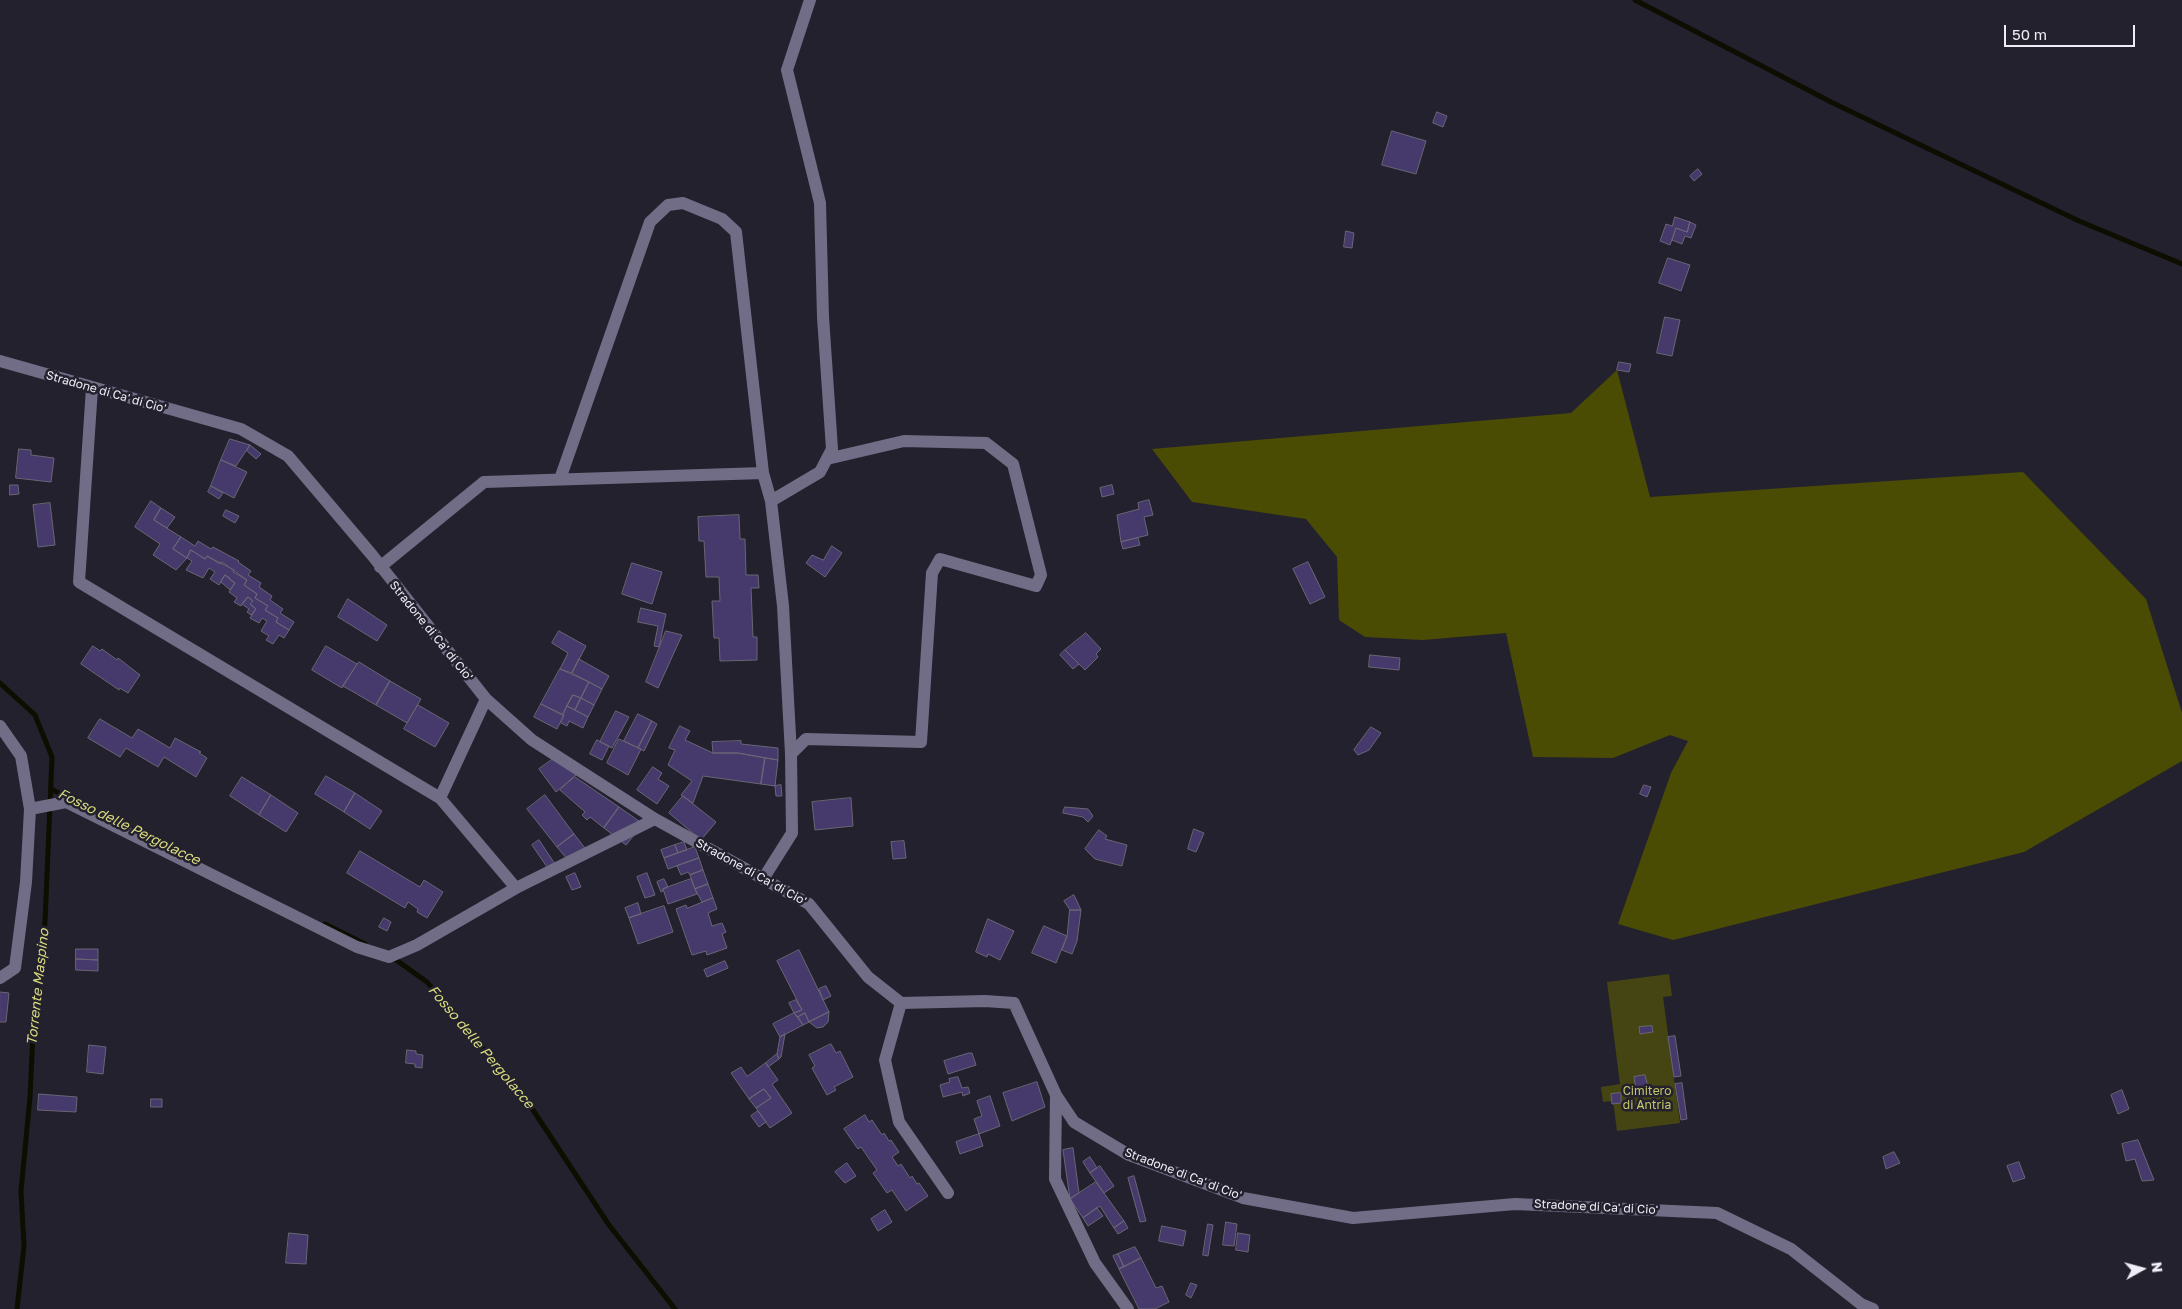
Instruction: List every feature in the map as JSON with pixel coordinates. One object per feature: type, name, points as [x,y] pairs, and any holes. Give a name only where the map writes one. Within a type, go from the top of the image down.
[{"type":"street","points":[[771,501],[820,472],[832,449],[822,317],[820,203],[788,70],[810,0]]},
{"type":"street","points":[[560,479],[650,222],[668,205],[683,203],[722,219],[736,232],[763,473],[771,501],[783,606],[792,833],[764,879]]},
{"type":"street","name":"Stradone di Ca' di Cio'","points":[[0,361],[241,429],[288,456],[380,566],[486,699],[532,740],[655,819],[809,904],[868,977],[901,1003],[985,1001],[1014,1003],[1056,1095],[1074,1122],[1129,1155],[1243,1198],[1353,1218],[1515,1204],[1717,1213],[1791,1249],[1860,1304],[1873,1309]]},
{"type":"street","points":[[92,388],[79,582],[440,798],[516,888]]},
{"type":"street","points":[[790,754],[806,739],[921,742],[932,572],[940,559],[1036,586],[1041,575],[1013,464],[986,444],[904,441],[827,459]]},
{"type":"street","points":[[380,566],[484,482],[763,473]]},
{"type":"street","points":[[440,798],[486,699]]},
{"type":"street","points":[[0,726],[21,756],[30,809],[26,882],[15,968],[0,978]]},
{"type":"street","points":[[30,809],[66,802],[357,947],[389,957],[417,945],[516,888],[655,819]]},
{"type":"street","points":[[901,1003],[885,1060],[898,1122],[948,1193]]},
{"type":"street","points":[[1056,1095],[1055,1179],[1095,1263],[1128,1309]]},
{"type":"green space","name":"Cimitero di Antria","points":[[1669,974],[1672,996],[1663,997],[1680,1123],[1617,1131],[1613,1101],[1603,1102],[1601,1087],[1620,1084],[1607,982]]},
{"type":"shaded area","points":[[1617,370],[1650,497],[2023,472],[2146,599],[2182,713],[2182,761],[2024,852],[1673,940],[1618,924],[1671,773],[1688,741],[1670,735],[1613,758],[1533,757],[1506,633],[1423,640],[1365,637],[1339,620],[1337,557],[1306,519],[1192,502],[1152,449],[1571,413]]},
{"type":"building","points":[[1437,112],[1447,116],[1443,127],[1433,123]]},
{"type":"building","points":[[1392,131],[1426,141],[1416,174],[1382,165]]},
{"type":"building","points":[[1698,169],[1702,174],[1694,181],[1690,176]]},
{"type":"building","points":[[1675,217],[1690,222],[1687,232],[1676,228],[1670,245],[1660,241],[1666,224],[1672,226]]},
{"type":"building","points":[[1690,222],[1696,225],[1691,238],[1685,236],[1682,244],[1672,240],[1676,228],[1687,232]]},
{"type":"building","points":[[1346,231],[1354,233],[1352,248],[1344,247]]},
{"type":"building","points":[[1668,258],[1690,265],[1681,291],[1659,283]]},
{"type":"building","points":[[1665,317],[1680,320],[1672,356],[1657,353]]},
{"type":"building","points":[[1619,362],[1631,364],[1629,372],[1617,370]]},
{"type":"building","points":[[230,439],[250,445],[236,466],[221,460]]},
{"type":"building","points":[[250,445],[261,454],[256,459],[247,451]]},
{"type":"building","points":[[19,449],[31,450],[31,455],[54,458],[51,482],[16,478]]},
{"type":"building","points":[[221,460],[247,472],[234,498],[211,486]]},
{"type":"building","points":[[10,485],[18,485],[19,494],[10,495]]},
{"type":"building","points":[[1112,485],[1114,494],[1102,497],[1100,488]]},
{"type":"building","points":[[211,486],[223,493],[219,499],[208,492]]},
{"type":"building","points":[[1149,500],[1153,515],[1144,517],[1148,535],[1121,542],[1117,515],[1139,509],[1138,503]]},
{"type":"building","points":[[151,501],[161,508],[154,520],[181,537],[173,549],[187,558],[176,570],[153,555],[160,544],[135,527]]},
{"type":"building","points":[[50,503],[55,545],[38,547],[33,505]]},
{"type":"building","points":[[161,508],[175,517],[167,528],[154,520]]},
{"type":"building","points":[[226,510],[239,516],[235,523],[223,516]]},
{"type":"building","points":[[739,515],[740,539],[745,539],[746,575],[758,575],[759,588],[751,588],[753,637],[757,637],[757,660],[720,661],[719,638],[714,638],[712,601],[720,601],[719,577],[706,577],[704,541],[699,541],[698,517]]},
{"type":"building","points":[[181,537],[195,546],[198,541],[211,549],[213,547],[239,561],[251,571],[248,575],[261,583],[259,587],[272,596],[270,600],[283,609],[280,613],[294,622],[289,630],[276,622],[278,618],[265,610],[268,606],[255,598],[257,594],[244,585],[247,580],[233,572],[234,570],[207,556],[205,559],[191,550],[187,558],[173,549]]},
{"type":"building","points":[[1138,538],[1140,545],[1123,549],[1121,542]]},
{"type":"building","points":[[832,546],[842,553],[825,577],[806,563],[812,555],[823,560]]},
{"type":"building","points":[[191,550],[205,559],[207,556],[220,564],[222,562],[247,580],[244,585],[257,594],[255,598],[268,606],[265,610],[278,618],[276,622],[289,630],[284,638],[279,635],[273,644],[266,640],[269,636],[261,631],[267,621],[262,618],[259,623],[250,618],[256,609],[250,604],[253,601],[248,597],[241,606],[234,602],[237,598],[229,592],[235,583],[230,578],[225,575],[219,585],[210,579],[215,572],[209,568],[203,578],[186,570],[192,561],[187,558]]},
{"type":"building","points":[[1308,562],[1325,597],[1310,604],[1293,569]]},
{"type":"building","points":[[632,563],[662,572],[652,604],[622,594]]},
{"type":"building","points":[[225,575],[235,583],[230,590],[221,582]]},
{"type":"building","points":[[248,597],[253,601],[250,604],[256,609],[251,615],[247,612],[249,609],[242,604]]},
{"type":"building","points":[[348,599],[387,625],[377,641],[338,617]]},
{"type":"building","points":[[641,608],[666,614],[659,647],[654,646],[658,626],[638,622]]},
{"type":"building","points":[[559,631],[586,646],[572,673],[560,669],[568,653],[552,643]]},
{"type":"building","points":[[666,631],[682,635],[658,688],[646,682]]},
{"type":"building","points":[[1086,633],[1101,649],[1096,654],[1098,657],[1085,670],[1065,650]]},
{"type":"building","points":[[93,646],[100,651],[102,649],[117,660],[118,658],[140,675],[128,693],[120,688],[119,690],[81,664]]},
{"type":"building","points":[[326,646],[357,664],[342,688],[312,670]]},
{"type":"building","points":[[1065,650],[1079,664],[1073,669],[1060,655]]},
{"type":"building","points":[[1370,655],[1400,658],[1399,670],[1369,667]]},
{"type":"building","points":[[579,659],[609,676],[602,689],[572,673]]},
{"type":"building","points":[[359,662],[390,681],[376,705],[343,686]]},
{"type":"building","points":[[560,669],[589,682],[581,698],[573,695],[562,715],[541,704]]},
{"type":"building","points":[[390,681],[421,699],[407,723],[376,705]]},
{"type":"building","points":[[589,682],[602,689],[594,705],[581,698]]},
{"type":"building","points":[[573,695],[581,698],[575,710],[567,706]]},
{"type":"building","points":[[581,698],[594,705],[588,717],[575,710]]},
{"type":"building","points":[[541,704],[564,715],[557,729],[534,717]]},
{"type":"building","points":[[418,705],[449,723],[435,747],[404,729]]},
{"type":"building","points":[[567,706],[588,717],[583,728],[569,721],[567,726],[561,723]]},
{"type":"building","points":[[616,711],[629,717],[612,748],[600,742]]},
{"type":"building","points":[[638,714],[652,721],[638,748],[624,741]]},
{"type":"building","points":[[100,719],[132,738],[138,729],[170,748],[175,738],[201,752],[199,753],[207,758],[196,777],[164,757],[158,767],[126,748],[120,757],[88,738]]},
{"type":"building","points":[[652,721],[657,724],[644,751],[638,748]]},
{"type":"building","points":[[680,726],[690,731],[685,740],[713,753],[738,753],[765,758],[761,784],[703,776],[693,803],[681,795],[692,781],[668,765],[675,750],[669,748]]},
{"type":"building","points":[[1371,727],[1381,733],[1369,750],[1358,755],[1354,750]]},
{"type":"building","points":[[619,739],[641,749],[628,775],[607,763]]},
{"type":"building","points":[[597,740],[609,746],[602,760],[590,754]]},
{"type":"building","points":[[741,741],[741,744],[778,748],[778,760],[738,753],[713,753],[712,742]]},
{"type":"building","points":[[765,758],[778,760],[775,786],[761,784]]},
{"type":"building","points":[[553,759],[577,774],[556,792],[539,769]]},
{"type":"building","points":[[653,767],[662,773],[658,779],[669,786],[657,804],[637,790]]},
{"type":"building","points":[[326,776],[355,793],[344,812],[315,794]]},
{"type":"building","points":[[242,777],[271,795],[259,815],[230,796]]},
{"type":"building","points":[[575,777],[619,807],[604,828],[590,817],[587,820],[582,815],[585,812],[560,790]]},
{"type":"building","points":[[781,785],[782,796],[776,796],[775,786]]},
{"type":"building","points":[[1644,785],[1651,787],[1647,797],[1640,794]]},
{"type":"building","points":[[355,793],[382,811],[370,829],[344,812]]},
{"type":"building","points":[[271,795],[298,813],[286,832],[259,815]]},
{"type":"building","points":[[545,795],[574,834],[557,847],[527,809]]},
{"type":"building","points":[[683,796],[716,822],[701,840],[669,813]]},
{"type":"building","points":[[851,798],[853,826],[815,830],[812,802]]},
{"type":"building","points":[[619,807],[643,824],[626,845],[604,828]]},
{"type":"building","points":[[1065,807],[1088,809],[1093,816],[1088,822],[1083,817],[1063,813]]},
{"type":"building","points":[[1194,829],[1204,833],[1196,852],[1188,849]]},
{"type":"building","points":[[1099,830],[1107,836],[1105,839],[1127,845],[1122,866],[1095,859],[1085,849]]},
{"type":"building","points":[[574,834],[588,852],[568,860],[557,847]]},
{"type":"building","points":[[539,840],[557,867],[549,870],[532,845]]},
{"type":"building","points":[[904,841],[906,858],[893,859],[891,842]]},
{"type":"building","points":[[684,842],[687,850],[678,853],[675,845]]},
{"type":"building","points":[[675,845],[678,853],[664,858],[661,850]]},
{"type":"building","points":[[695,847],[699,858],[668,869],[664,858]]},
{"type":"building","points":[[360,851],[420,887],[424,880],[443,892],[427,918],[417,912],[418,909],[408,902],[405,908],[347,873]]},
{"type":"building","points":[[699,858],[703,870],[690,875],[688,872],[681,875],[677,866]]},
{"type":"building","points":[[703,870],[708,884],[695,889],[690,875]]},
{"type":"building","points":[[575,873],[581,887],[572,890],[566,877]]},
{"type":"building","points":[[647,873],[655,895],[645,898],[637,877]]},
{"type":"building","points":[[664,879],[668,887],[661,892],[657,882]]},
{"type":"building","points":[[691,879],[697,894],[668,904],[663,889]]},
{"type":"building","points":[[708,884],[713,898],[702,902],[695,889]]},
{"type":"building","points":[[1074,895],[1081,910],[1070,910],[1064,901]]},
{"type":"building","points":[[713,898],[717,909],[708,913],[712,926],[722,923],[726,932],[722,934],[727,948],[707,955],[706,951],[692,955],[676,909],[686,905],[687,908]]},
{"type":"building","points":[[638,903],[641,914],[629,918],[625,908]]},
{"type":"building","points":[[664,906],[673,932],[638,944],[629,918]]},
{"type":"building","points":[[1070,910],[1081,910],[1077,941],[1072,954],[1062,950],[1067,936]]},
{"type":"building","points":[[384,918],[391,922],[387,931],[379,927]]},
{"type":"building","points":[[988,919],[1014,931],[1000,960],[988,954],[987,957],[976,952]]},
{"type":"building","points":[[1044,926],[1067,936],[1056,963],[1032,953]]},
{"type":"building","points":[[76,949],[98,949],[98,960],[76,959]]},
{"type":"building","points":[[799,950],[829,1012],[809,1022],[805,1013],[798,1017],[794,1013],[802,1010],[777,961]]},
{"type":"building","points":[[76,959],[98,960],[98,971],[76,970]]},
{"type":"building","points":[[725,961],[728,968],[707,977],[704,970]]},
{"type":"building","points":[[826,986],[831,996],[823,1000],[819,989]]},
{"type":"building","points":[[0,992],[9,993],[6,1022],[0,1022]]},
{"type":"building","points":[[796,1000],[802,1010],[794,1013],[789,1003]]},
{"type":"building","points":[[829,1012],[828,1022],[823,1027],[817,1028],[809,1022]]},
{"type":"building","points":[[794,1013],[803,1025],[780,1037],[773,1024]]},
{"type":"building","points":[[805,1013],[809,1022],[803,1025],[798,1017]]},
{"type":"building","points":[[1652,1026],[1653,1032],[1640,1034],[1639,1027]]},
{"type":"building","points":[[785,1034],[779,1059],[777,1054],[780,1037]]},
{"type":"building","points":[[1675,1036],[1681,1076],[1674,1077],[1668,1037]]},
{"type":"building","points":[[831,1044],[836,1053],[840,1051],[853,1077],[834,1087],[836,1090],[827,1095],[812,1068],[815,1066],[809,1055]]},
{"type":"building","points":[[89,1045],[106,1047],[103,1074],[87,1072]]},
{"type":"building","points":[[407,1050],[416,1051],[416,1054],[423,1055],[422,1068],[415,1067],[415,1064],[406,1063]]},
{"type":"building","points":[[972,1053],[976,1065],[948,1074],[944,1061]]},
{"type":"building","points":[[777,1054],[779,1059],[768,1067],[766,1063]]},
{"type":"building","points":[[766,1063],[778,1080],[772,1084],[792,1113],[770,1128],[756,1108],[771,1098],[764,1089],[749,1099],[731,1073],[741,1067],[747,1076]]},
{"type":"building","points":[[1645,1075],[1648,1087],[1636,1089],[1634,1077]]},
{"type":"building","points":[[958,1077],[962,1088],[968,1087],[970,1093],[963,1096],[962,1092],[943,1097],[940,1085],[950,1082],[949,1079]]},
{"type":"building","points":[[1037,1082],[1045,1107],[1012,1121],[1003,1093]]},
{"type":"building","points":[[1682,1083],[1687,1119],[1681,1120],[1675,1084]]},
{"type":"building","points":[[764,1089],[771,1098],[756,1108],[749,1099]]},
{"type":"building","points":[[2122,1090],[2129,1109],[2118,1114],[2111,1095]]},
{"type":"building","points":[[1621,1093],[1621,1103],[1612,1104],[1611,1094]]},
{"type":"building","points":[[39,1094],[77,1097],[76,1112],[38,1110]]},
{"type":"building","points":[[990,1096],[1000,1126],[979,1134],[974,1119],[982,1116],[977,1101]]},
{"type":"building","points":[[151,1099],[162,1099],[162,1107],[151,1107]]},
{"type":"building","points":[[758,1111],[766,1122],[759,1127],[751,1116]]},
{"type":"building","points":[[865,1115],[869,1122],[872,1120],[882,1135],[884,1133],[889,1141],[891,1140],[899,1152],[892,1157],[898,1166],[901,1164],[910,1178],[912,1176],[928,1196],[906,1211],[892,1190],[887,1193],[873,1173],[877,1170],[861,1147],[858,1149],[844,1129]]},
{"type":"building","points":[[979,1134],[983,1146],[960,1154],[956,1142]]},
{"type":"building","points":[[2138,1140],[2154,1180],[2142,1181],[2135,1159],[2126,1161],[2122,1144]]},
{"type":"building","points":[[1073,1148],[1079,1193],[1070,1199],[1063,1150]]},
{"type":"building","points":[[1894,1152],[1900,1163],[1886,1169],[1883,1157]]},
{"type":"building","points":[[1090,1157],[1097,1168],[1090,1173],[1083,1162]]},
{"type":"building","points":[[2019,1162],[2025,1178],[2013,1182],[2007,1166]]},
{"type":"building","points":[[847,1163],[856,1176],[845,1183],[835,1172]]},
{"type":"building","points":[[1100,1166],[1114,1186],[1104,1193],[1090,1173]]},
{"type":"building","points":[[1134,1176],[1146,1221],[1140,1222],[1128,1178]]},
{"type":"building","points":[[1096,1182],[1124,1221],[1114,1228],[1100,1206],[1083,1218],[1070,1199]]},
{"type":"building","points":[[1097,1208],[1103,1216],[1088,1226],[1083,1218]]},
{"type":"building","points":[[885,1210],[892,1222],[878,1231],[871,1219]]},
{"type":"building","points":[[1124,1221],[1128,1228],[1118,1234],[1114,1228]]},
{"type":"building","points":[[1226,1222],[1237,1224],[1234,1246],[1223,1245]]},
{"type":"building","points":[[1208,1224],[1213,1225],[1208,1256],[1203,1255]]},
{"type":"building","points":[[1162,1226],[1186,1231],[1183,1246],[1159,1241]]},
{"type":"building","points":[[289,1233],[308,1235],[306,1264],[286,1263]]},
{"type":"building","points":[[1238,1233],[1250,1235],[1248,1252],[1236,1250]]},
{"type":"building","points":[[1135,1247],[1141,1258],[1124,1267],[1118,1254]]},
{"type":"building","points":[[1118,1254],[1124,1267],[1119,1269],[1113,1256]]},
{"type":"building","points":[[1141,1258],[1156,1288],[1162,1286],[1169,1302],[1155,1309],[1139,1309],[1119,1269]]},
{"type":"building","points":[[1191,1283],[1197,1285],[1191,1298],[1186,1295]]},
{"type":"waterway","points":[[1635,0],[1833,103],[2079,221],[2182,264]]},
{"type":"waterway","name":"Torrente Maspino","points":[[0,683],[35,715],[52,757],[45,922],[33,1033],[30,1097],[21,1191],[24,1246],[17,1309]]},
{"type":"waterway","name":"Fosso delle Pergolacce","points":[[51,789],[71,799]]},
{"type":"waterway","name":"Fosso delle Pergolacce","points":[[325,924],[365,944]]},
{"type":"waterway","name":"Fosso delle Pergolacce","points":[[392,957],[427,982],[502,1070],[533,1110],[609,1225],[675,1309]]}]
